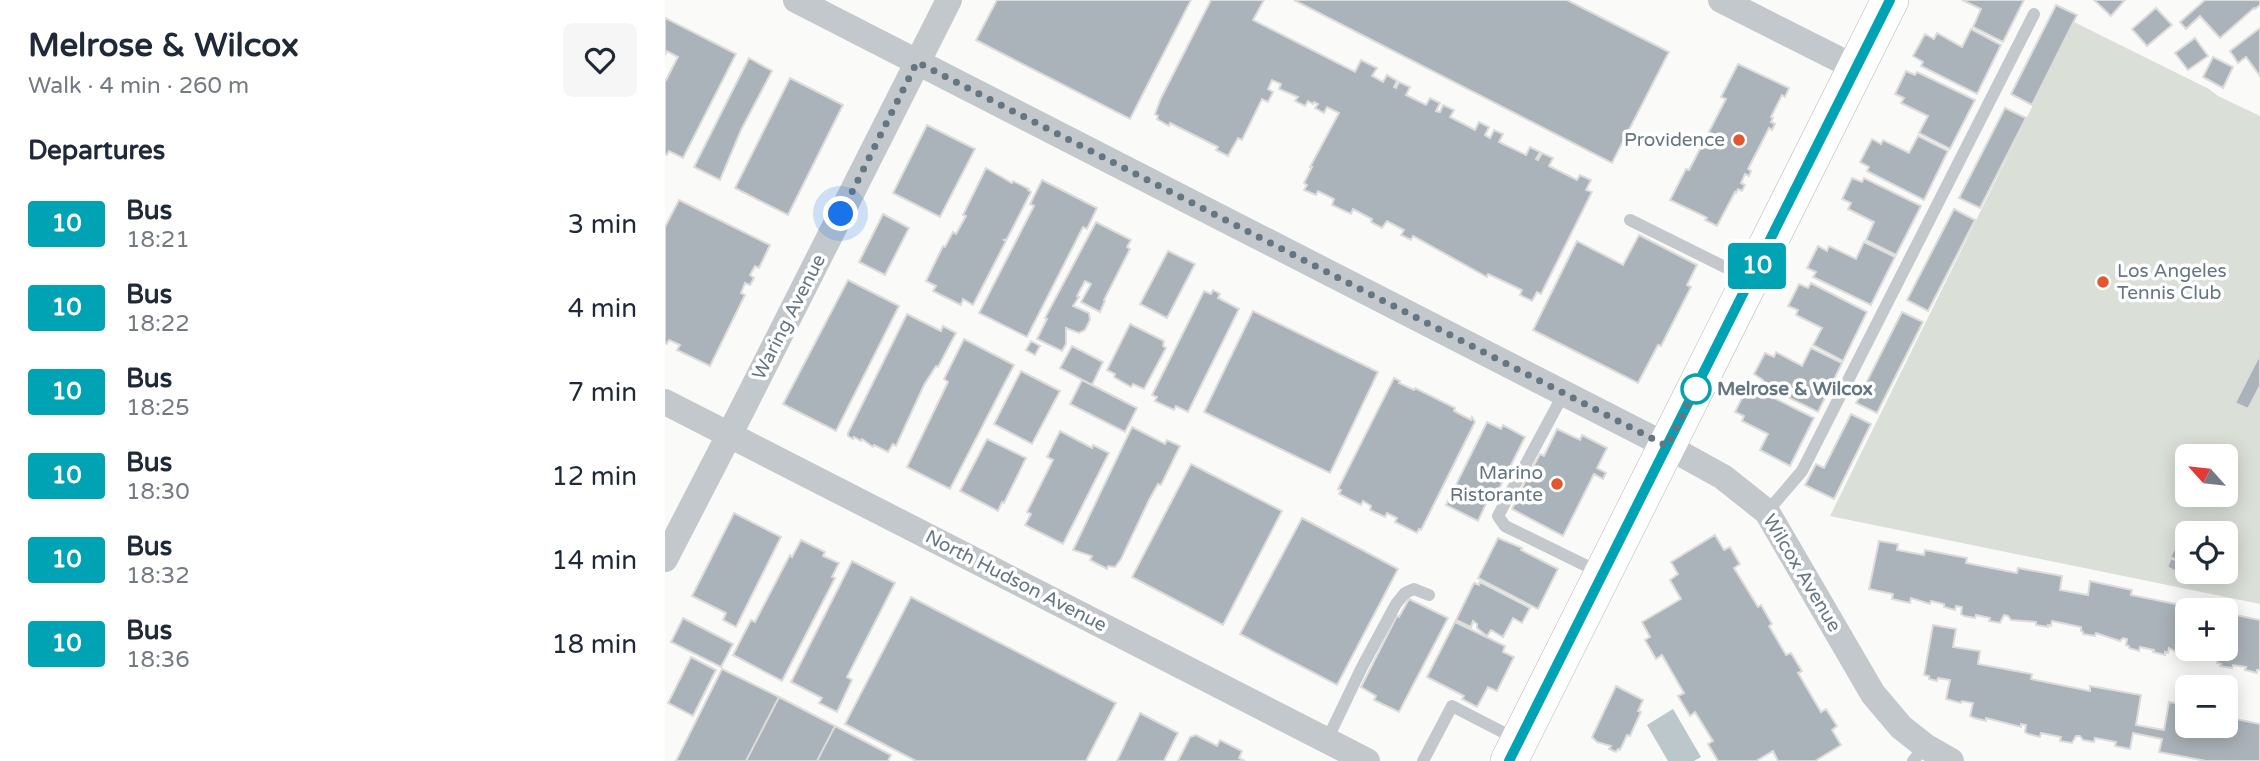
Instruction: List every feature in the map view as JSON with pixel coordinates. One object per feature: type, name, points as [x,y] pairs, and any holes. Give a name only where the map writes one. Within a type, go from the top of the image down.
[{"type":"main road","points":[[1514,751],[1890,0]]},
{"type":"street","name":"Wilcox Avenue","points":[[796,0],[1723,477],[1767,512],[1873,694],[1919,753],[1951,761]]},
{"type":"street","name":"Waring Avenue","points":[[665,559],[949,0]]},
{"type":"street","points":[[1721,0],[1856,68]]},
{"type":"street","name":"North Hudson Avenue","points":[[665,402],[1334,750],[1367,761]]},
{"type":"lane","points":[[1767,512],[1802,471],[2034,14]]},
{"type":"lane","points":[[1630,220],[1750,280]]},
{"type":"lane","points":[[1564,393],[1498,516],[1505,526],[1603,574]]},
{"type":"lane","points":[[1334,750],[1362,667],[1396,604],[1405,593],[1414,589],[1429,595]]},
{"type":"lane","points":[[1423,761],[1452,706],[1514,751]]},
{"type":"shaded area","name":"Los Angeles Tennis Club","points":[[2074,22],[2260,116],[2260,604],[1830,516]]},
{"type":"shaded area","points":[[1673,709],[1701,757],[1694,761],[1668,761],[1647,725]]},
{"type":"building","points":[[997,0],[1191,0],[1130,119],[976,40]]},
{"type":"building","points":[[1211,0],[1264,0],[1253,20],[1355,72],[1361,60],[1377,68],[1372,76],[1383,82],[1387,75],[1397,81],[1394,87],[1396,88],[1399,82],[1410,87],[1406,95],[1426,105],[1430,98],[1440,103],[1436,111],[1440,112],[1443,105],[1454,110],[1450,117],[1475,130],[1479,122],[1489,127],[1485,135],[1490,138],[1494,130],[1503,134],[1499,142],[1526,155],[1530,147],[1540,152],[1536,159],[1538,160],[1542,153],[1553,158],[1549,166],[1577,180],[1580,175],[1591,180],[1586,190],[1592,192],[1541,294],[1537,292],[1532,301],[1520,295],[1522,290],[1488,274],[1487,277],[1413,236],[1411,240],[1401,235],[1404,230],[1387,221],[1382,228],[1353,209],[1351,214],[1332,205],[1334,199],[1318,191],[1316,195],[1304,190],[1310,167],[1339,113],[1327,107],[1324,113],[1315,108],[1318,104],[1314,102],[1313,104],[1308,101],[1305,106],[1295,101],[1298,97],[1279,89],[1281,84],[1272,80],[1268,89],[1273,92],[1268,102],[1262,99],[1242,140],[1238,138],[1228,156],[1216,150],[1218,147],[1157,119],[1155,114],[1161,98]]},
{"type":"building","points":[[1294,0],[1567,0],[1669,52],[1612,163]]},
{"type":"building","points":[[1962,0],[2024,0],[2003,42],[1973,27],[1981,9]]},
{"type":"building","points":[[2094,0],[2125,0],[2111,16]]},
{"type":"building","points":[[2205,0],[2260,0],[2260,5],[2220,38],[2200,16],[2186,29],[2180,22]]},
{"type":"building","points":[[2056,5],[2077,15],[2032,105],[2011,94]]},
{"type":"building","points":[[2156,8],[2172,25],[2147,46],[2132,29]]},
{"type":"building","points":[[665,18],[736,54],[683,158],[669,151],[665,154],[665,82],[678,57],[667,51],[665,55]]},
{"type":"building","points":[[2260,28],[2260,76],[2246,57],[2238,63],[2230,51]]},
{"type":"building","points":[[1971,29],[2001,45],[1977,94],[1921,66],[1923,62],[1913,56],[1925,34],[1934,39],[1937,33],[1962,47]]},
{"type":"building","points":[[2195,38],[2208,56],[2188,70],[2175,53]]},
{"type":"building","points":[[2213,57],[2233,67],[2223,88],[2203,77]]},
{"type":"building","points":[[749,58],[772,71],[741,130],[720,180],[694,167]]},
{"type":"building","points":[[1738,64],[1789,88],[1785,97],[1782,95],[1771,117],[1771,122],[1775,124],[1772,130],[1769,128],[1748,169],[1751,171],[1749,176],[1745,174],[1741,183],[1745,185],[1742,191],[1738,189],[1735,192],[1717,226],[1705,220],[1707,218],[1704,216],[1670,200],[1726,99],[1721,97]]},
{"type":"building","points":[[1906,71],[1915,75],[1917,72],[1975,100],[1950,149],[1919,133],[1928,116],[1901,103],[1904,98],[1895,94]]},
{"type":"building","points":[[790,78],[843,105],[788,215],[735,188]]},
{"type":"building","points":[[2005,108],[2026,118],[1980,208],[1959,198]]},
{"type":"building","points":[[927,125],[975,149],[940,217],[893,193]]},
{"type":"building","points":[[1918,136],[1948,151],[1924,200],[1867,171],[1869,167],[1860,162],[1872,139],[1881,144],[1883,140],[1909,153]]},
{"type":"building","points":[[986,168],[1031,192],[1007,239],[1004,240],[1006,241],[973,305],[963,299],[961,305],[933,291],[936,286],[926,281],[943,246],[945,247],[953,232],[956,234],[966,216],[963,215]]},
{"type":"building","points":[[1852,178],[1862,182],[1864,178],[1921,206],[1896,255],[1866,240],[1874,222],[1848,209],[1851,203],[1842,199]]},
{"type":"building","points":[[1042,180],[1097,208],[1087,229],[1083,227],[1027,337],[979,313],[1034,206],[1030,204]]},
{"type":"building","points":[[679,200],[770,245],[759,268],[755,266],[750,275],[754,278],[750,285],[745,283],[741,293],[745,295],[710,366],[677,350],[680,345],[669,340],[665,343],[665,227]]},
{"type":"building","points":[[1954,209],[1975,220],[1928,311],[1907,300]]},
{"type":"building","points":[[883,214],[909,228],[885,275],[859,262]]},
{"type":"building","points":[[1096,222],[1131,240],[1127,247],[1130,249],[1100,312],[1081,302],[1091,284],[1085,281],[1073,306],[1089,313],[1090,320],[1085,330],[1079,333],[1066,328],[1066,344],[1062,351],[1037,339],[1047,319],[1045,318]]},
{"type":"building","points":[[1639,235],[1697,265],[1687,285],[1691,287],[1661,346],[1658,345],[1638,383],[1533,330],[1577,241],[1623,265]]},
{"type":"building","points":[[1864,242],[1895,257],[1871,305],[1813,277],[1816,272],[1807,268],[1818,246],[1827,251],[1829,246],[1856,259]]},
{"type":"building","points":[[1168,251],[1195,264],[1167,318],[1140,304]]},
{"type":"building","points":[[848,280],[899,306],[836,431],[783,404]]},
{"type":"building","points":[[1811,283],[1867,312],[1843,361],[1813,345],[1822,328],[1796,315],[1798,310],[1788,306],[1799,284],[1808,288]]},
{"type":"building","points":[[1213,290],[1220,294],[1218,298],[1239,309],[1188,412],[1176,406],[1174,410],[1155,401],[1157,397],[1152,395],[1204,291],[1211,294]]},
{"type":"building","points":[[1253,311],[1378,372],[1330,473],[1204,412]]},
{"type":"building","points":[[1902,312],[1923,322],[1877,413],[1856,403]]},
{"type":"building","points":[[907,314],[941,331],[943,326],[956,333],[938,367],[936,366],[924,385],[896,446],[893,444],[888,452],[874,445],[873,447],[862,439],[853,439],[848,433]]},
{"type":"building","points":[[1130,324],[1164,341],[1163,346],[1166,348],[1144,389],[1133,384],[1131,387],[1107,370]]},
{"type":"building","points":[[964,339],[1014,365],[950,489],[907,467],[948,382],[944,379]]},
{"type":"building","points":[[1031,341],[1040,346],[1035,355],[1026,350]]},
{"type":"building","points":[[1072,346],[1103,362],[1092,385],[1060,368]]},
{"type":"building","points":[[1811,348],[1842,363],[1818,412],[1761,384],[1763,380],[1754,374],[1765,353],[1774,357],[1776,352],[1802,366]]},
{"type":"building","points":[[2260,354],[2260,386],[2248,409],[2235,403]]},
{"type":"building","points":[[1021,371],[1060,391],[1032,444],[994,424]]},
{"type":"building","points":[[1394,378],[1400,381],[1399,383],[1455,408],[1454,411],[1471,420],[1472,417],[1475,422],[1421,530],[1417,533],[1395,522],[1397,518],[1387,513],[1385,517],[1370,510],[1371,506],[1363,501],[1361,505],[1339,494],[1341,490],[1338,489]]},
{"type":"building","points":[[1082,380],[1137,408],[1125,432],[1070,404]]},
{"type":"building","points":[[1746,390],[1755,394],[1758,390],[1814,418],[1790,466],[1760,450],[1768,434],[1742,421],[1744,416],[1735,412]]},
{"type":"building","points":[[1851,414],[1871,424],[1834,499],[1805,485],[1816,464],[1824,468]]},
{"type":"building","points":[[1487,422],[1501,429],[1503,425],[1525,437],[1496,495],[1491,493],[1478,521],[1446,505]]},
{"type":"building","points":[[1132,427],[1165,444],[1167,440],[1180,446],[1161,485],[1158,484],[1149,500],[1121,559],[1115,567],[1108,566],[1107,569],[1090,560],[1092,556],[1073,550]]},
{"type":"building","name":"Marino Ristorante","points":[[1557,429],[1580,440],[1582,435],[1607,448],[1597,468],[1606,473],[1603,479],[1594,474],[1563,536],[1512,509],[1517,499],[1521,501],[1523,497],[1519,495],[1520,492],[1524,494],[1527,490],[1522,488],[1540,454],[1544,456]]},
{"type":"building","points":[[1060,431],[1092,448],[1093,445],[1109,453],[1063,544],[1025,525],[1031,514],[1027,512],[1053,460],[1047,457]]},
{"type":"building","points":[[987,439],[1026,458],[998,511],[960,491]]},
{"type":"building","points":[[1191,464],[1282,511],[1223,625],[1132,577]]},
{"type":"building","points":[[734,513],[781,537],[736,627],[723,620],[726,613],[692,596]]},
{"type":"building","points":[[1302,518],[1398,569],[1337,685],[1240,634]]},
{"type":"building","points":[[1715,535],[1724,550],[1730,547],[1740,564],[1734,568],[1758,607],[1761,605],[1772,624],[1769,626],[1786,655],[1791,653],[1802,671],[1798,673],[1821,712],[1826,709],[1837,726],[1832,730],[1841,745],[1815,761],[1778,761],[1773,751],[1756,761],[1718,761],[1708,744],[1713,741],[1695,712],[1690,716],[1678,696],[1684,693],[1662,655],[1656,659],[1645,640],[1650,637],[1642,622],[1681,599],[1670,580],[1678,574],[1671,562]]},
{"type":"building","points":[[1498,538],[1522,548],[1521,550],[1558,569],[1538,609],[1478,578]]},
{"type":"building","points":[[801,540],[825,552],[823,556],[839,563],[832,577],[835,578],[782,681],[733,655],[751,620],[755,622],[790,555],[792,557]]},
{"type":"building","points":[[1879,541],[1898,544],[1897,550],[1924,555],[1925,550],[1967,558],[1966,563],[2017,573],[2018,568],[2062,576],[2060,590],[2088,595],[2090,581],[2132,590],[2131,595],[2175,604],[2175,651],[2169,648],[2165,655],[2140,647],[2139,651],[2126,645],[2127,639],[2120,641],[2096,633],[2095,636],[2083,634],[2081,627],[2052,621],[2048,627],[2036,625],[2036,622],[2011,620],[2004,615],[2000,623],[1976,615],[1975,618],[1964,616],[1961,614],[1962,607],[1956,606],[1955,610],[1944,607],[1944,604],[1931,601],[1930,604],[1911,598],[1910,603],[1892,599],[1893,594],[1869,589]]},
{"type":"building","points":[[2171,558],[2175,560],[2175,571],[2167,567]]},
{"type":"building","points":[[852,561],[895,583],[847,677],[852,680],[837,712],[819,703],[822,698],[791,682]]},
{"type":"building","points":[[1480,582],[1530,608],[1522,623],[1513,618],[1503,637],[1491,630],[1487,636],[1473,621],[1471,627],[1456,620],[1474,583],[1479,585]]},
{"type":"building","points":[[911,597],[1116,703],[1086,761],[916,761],[845,724]]},
{"type":"building","points":[[1409,599],[1448,618],[1399,712],[1374,700],[1376,696],[1361,687],[1397,616],[1399,617]]},
{"type":"building","points":[[2238,615],[2260,620],[2260,670],[2257,670],[2257,673],[2245,670],[2246,667],[2233,665],[2232,668],[2217,663],[2238,661]]},
{"type":"building","points":[[683,618],[733,644],[721,667],[671,642]]},
{"type":"building","points":[[1455,622],[1505,646],[1503,652],[1514,657],[1497,691],[1488,687],[1477,707],[1462,699],[1464,696],[1427,677]]},
{"type":"building","points":[[1933,625],[1956,629],[1953,647],[1980,651],[1978,664],[2032,674],[2031,679],[2090,691],[2090,686],[2141,695],[2136,725],[2164,730],[2169,702],[2175,703],[2175,738],[2238,738],[2238,719],[2260,724],[2260,761],[2206,761],[2159,752],[2162,739],[2133,733],[2130,749],[2115,746],[2116,742],[2095,738],[2094,742],[2076,736],[2072,743],[2060,741],[2061,737],[2041,733],[2040,737],[2028,734],[2025,732],[2026,725],[2021,724],[2021,727],[1970,716],[1973,703],[1946,699],[1950,680],[1938,678],[1937,681],[1924,675]]},
{"type":"building","points":[[691,657],[716,670],[693,716],[668,703]]},
{"type":"building","points":[[722,669],[779,697],[746,761],[676,761]]},
{"type":"building","points":[[1616,686],[1643,700],[1638,711],[1641,712],[1630,736],[1627,735],[1620,750],[1616,752],[1609,749],[1611,746],[1597,742],[1592,737]]},
{"type":"building","points":[[779,697],[835,726],[817,761],[746,761]]},
{"type":"building","points":[[1140,713],[1178,733],[1164,761],[1117,761]]},
{"type":"building","points":[[835,726],[891,755],[888,761],[817,761]]},
{"type":"building","points":[[1196,735],[1217,746],[1220,740],[1242,751],[1239,758],[1245,761],[1178,761],[1190,737]]},
{"type":"bus line","name":"10","points":[[1509,761],[1890,0]]},
{"type":"place","name":"Providence","points":[[1739,140]]},
{"type":"place","name":"Los Angeles Tennis Club","points":[[2103,282]]},
{"type":"place","name":"Melrose & Wilcox","points":[[1696,389]]},
{"type":"place","name":"Marino Ristorante","points":[[1557,484]]},
{"type":"route","points":[[841,214],[917,62],[1667,446],[1696,389]]}]
